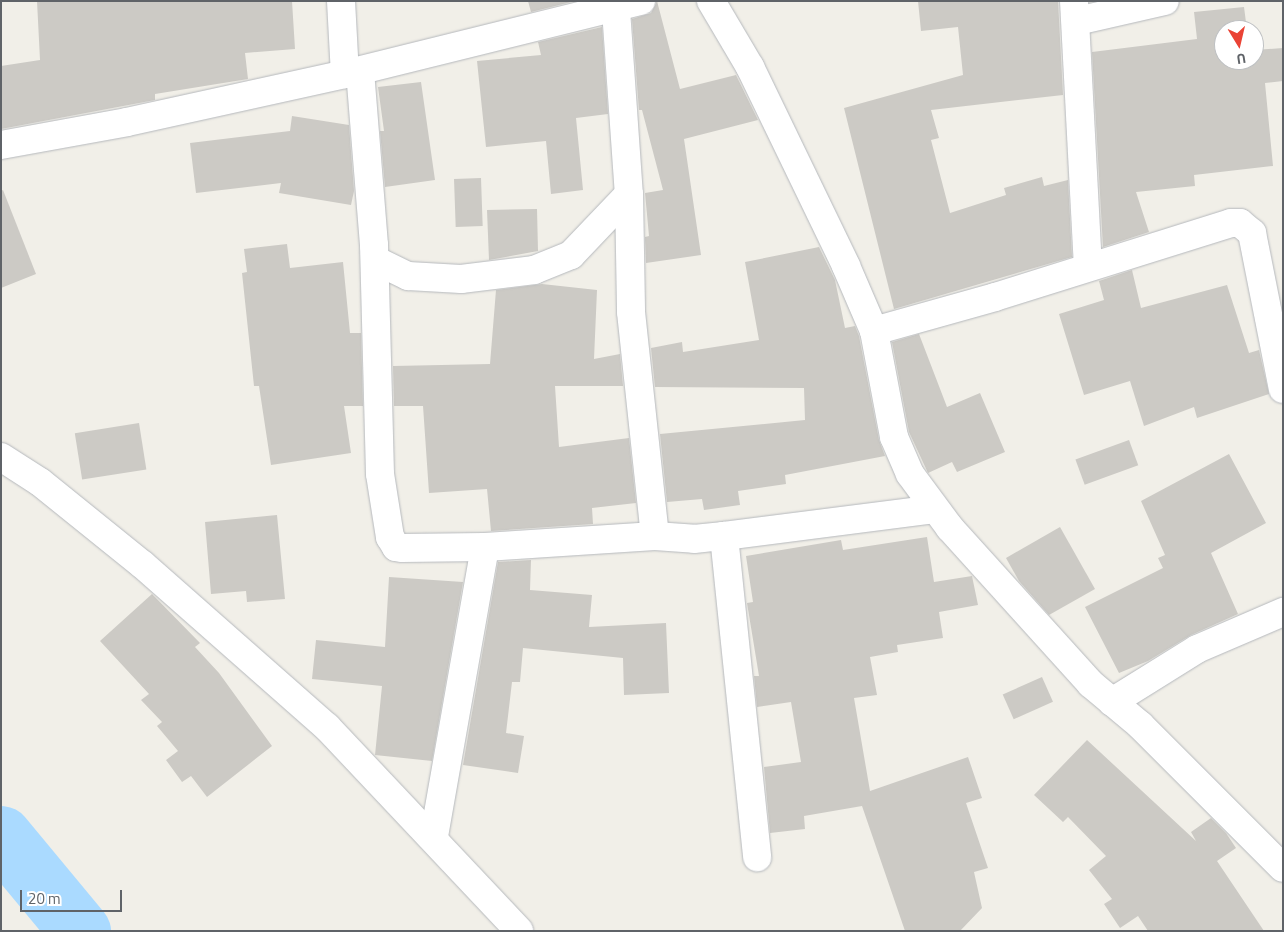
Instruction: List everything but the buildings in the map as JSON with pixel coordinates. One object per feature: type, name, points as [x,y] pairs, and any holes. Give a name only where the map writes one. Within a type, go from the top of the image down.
[{"type":"street","points":[[340,1],[352,72],[375,260],[380,474],[390,536],[396,547],[485,546],[655,536],[694,539],[934,508]]},
{"type":"street","points":[[711,1],[750,67],[846,266],[874,331],[894,437],[910,474],[934,508],[1091,684],[1140,725],[1283,868]]},
{"type":"street","points":[[1088,266],[1076,11],[1165,1]]},
{"type":"street","points":[[1,145],[127,122],[352,72],[628,5],[631,312],[655,536]]},
{"type":"street","points":[[375,260],[408,276],[461,278],[534,270],[571,255],[629,194]]},
{"type":"street","points":[[874,331],[995,297],[1088,266],[1231,223],[1245,224],[1254,239],[1283,389]]},
{"type":"street","points":[[1,457],[40,482],[151,571],[327,727],[434,837],[519,931]]},
{"type":"street","points":[[724,536],[757,857]]},
{"type":"street","points":[[434,837],[485,546]]},
{"type":"street","points":[[1112,702],[1197,649],[1283,612]]},
{"type":"waterway","points":[[1,836],[80,931]]}]
